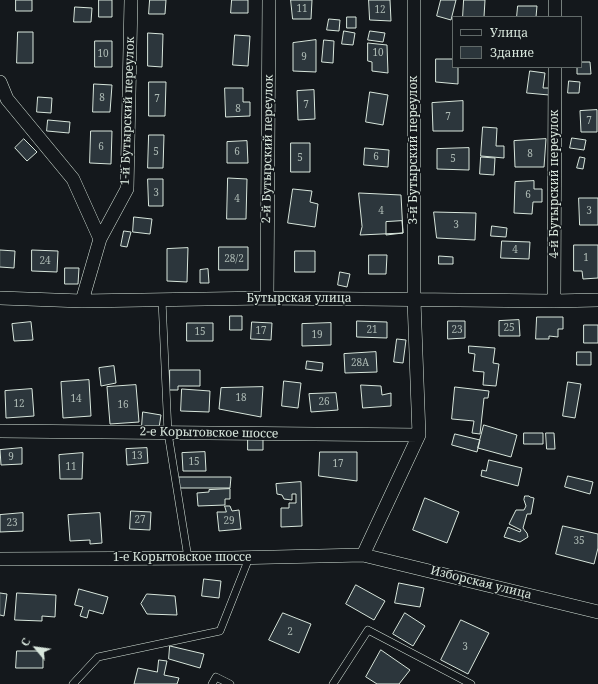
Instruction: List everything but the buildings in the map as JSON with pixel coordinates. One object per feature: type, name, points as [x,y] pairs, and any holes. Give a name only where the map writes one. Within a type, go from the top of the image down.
[{"type":"street","name":"1-й Бутырский переулок","points":[[82,301],[100,239],[127,189],[131,0]]},
{"type":"street","name":"2-й Бутырский переулок","points":[[266,298],[269,0]]},
{"type":"street","name":"3-й Бутырский переулок","points":[[414,0],[414,300],[419,435]]},
{"type":"street","points":[[555,0],[555,16]]},
{"type":"street","name":"4-й Бутырский переулок","points":[[554,301],[555,68]]},
{"type":"street","points":[[0,82],[7,99],[73,179],[100,239]]},
{"type":"street","name":"Бутырская улица","points":[[0,298],[82,301],[266,298],[554,301],[598,300]]},
{"type":"street","name":"2-е Корытовское шоссе","points":[[0,431],[419,435]]},
{"type":"street","points":[[364,555],[419,435]]},
{"type":"street","name":"1-е Корытовское шоссе","points":[[0,559],[249,558],[364,555]]},
{"type":"street","name":"Изборская улица","points":[[364,555],[598,612]]},
{"type":"lane","points":[[162,300],[168,432],[188,558]]},
{"type":"lane","points":[[73,684],[98,657],[220,631],[249,558]]},
{"type":"lane","points":[[333,684],[368,630],[471,684]]},
{"type":"lane","points":[[212,684],[216,677],[230,684]]}]
